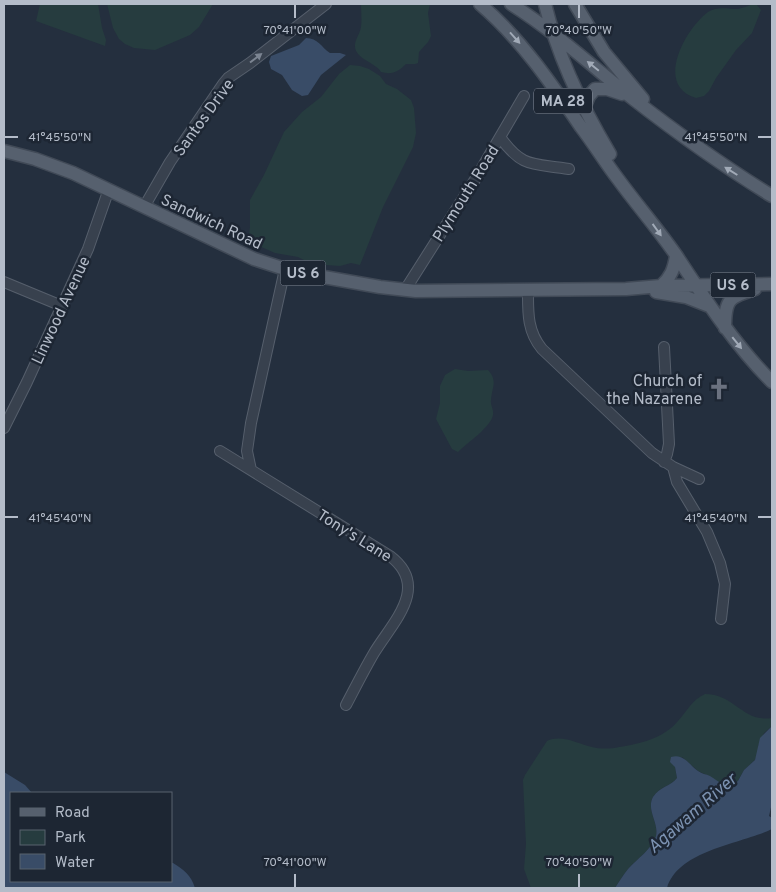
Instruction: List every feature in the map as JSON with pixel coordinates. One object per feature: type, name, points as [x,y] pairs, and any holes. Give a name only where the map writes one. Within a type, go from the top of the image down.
[{"type":"main road","name":"MA 28","points":[[480,4],[512,35],[537,64],[618,180],[639,204],[676,256],[709,306]]},
{"type":"main road","name":"MA 28","points":[[511,4],[553,33],[631,97],[716,161],[772,196]]},
{"type":"main road","points":[[545,4],[564,66],[584,108],[639,204]]},
{"type":"main road","points":[[575,4],[604,52],[637,93],[670,127]]},
{"type":"main road","points":[[584,108],[591,92],[598,88],[631,97]]},
{"type":"main road","name":"Sandwich Road","points":[[4,151],[60,167],[241,254],[285,269],[351,282],[405,290],[440,292],[626,289],[694,285],[772,285]]},
{"type":"main road","points":[[661,286],[673,271],[676,256]]},
{"type":"main road","points":[[725,328],[725,309],[733,298],[740,294],[772,285]]},
{"type":"main road","name":"Sandwich Road","points":[[626,289],[678,295],[709,306]]},
{"type":"main road","name":"US 6","points":[[709,306],[725,328],[772,382]]},
{"type":"street","name":"Santos Drive","points":[[144,207],[170,162],[223,84],[326,4]]},
{"type":"street","name":"Plymouth Road","points":[[405,290],[524,96]]},
{"type":"street","points":[[500,137],[510,151],[521,160],[533,164],[569,169]]},
{"type":"street","name":"Linwood Avenue","points":[[4,428],[96,230],[109,189]]},
{"type":"street","points":[[251,470],[248,457],[249,432],[285,269]]},
{"type":"street","points":[[4,282],[62,306]]},
{"type":"street","points":[[528,290],[530,327],[537,344],[638,441],[668,464],[699,479]]},
{"type":"street","points":[[664,347],[669,444],[668,464],[706,532],[720,563],[725,584],[721,619]]},
{"type":"street","name":"Tony's Lane","points":[[220,451],[390,556],[405,571],[408,595],[404,608],[374,653],[346,705]]},
{"type":"green space","points":[[40,4],[98,4],[106,40],[105,46],[36,21]]},
{"type":"green space","points":[[107,4],[213,4],[199,27],[190,35],[155,50],[134,48],[119,39],[113,28]]},
{"type":"green space","points":[[361,4],[430,4],[428,13],[431,36],[419,52],[418,63],[406,64],[395,72],[385,73],[360,56],[355,45],[361,27]]},
{"type":"green space","points":[[756,4],[761,10],[752,33],[736,50],[709,91],[704,96],[696,98],[684,92],[677,82],[675,70],[683,44],[699,20],[711,10],[719,8],[738,9]]},
{"type":"green space","points":[[350,65],[369,69],[380,76],[386,84],[397,89],[411,100],[414,108],[416,133],[413,147],[383,207],[360,265],[351,263],[340,266],[312,264],[298,257],[275,253],[248,241],[250,200],[284,132],[302,112],[321,97],[339,74]]},
{"type":"green space","points":[[455,369],[468,371],[488,370],[494,381],[491,402],[493,415],[491,420],[483,430],[458,452],[452,449],[436,419],[440,403],[440,386],[445,375]]},
{"type":"green space","points":[[705,694],[724,698],[746,713],[754,716],[772,718],[772,726],[764,733],[758,746],[755,760],[744,770],[738,781],[732,785],[718,783],[711,777],[698,771],[682,757],[675,767],[677,778],[656,794],[651,802],[656,826],[654,841],[648,850],[628,869],[615,888],[531,888],[524,869],[526,844],[523,780],[547,741],[564,739],[606,749],[643,742],[666,732],[700,696]]},
{"type":"water","points":[[306,38],[316,41],[330,53],[346,55],[321,75],[308,95],[302,96],[292,90],[282,75],[271,69],[269,62],[271,56],[299,45]]},
{"type":"water","name":"Agawam River","points":[[772,726],[772,803],[769,816],[772,818],[772,829],[697,857],[673,875],[667,888],[615,888],[628,869],[648,850],[654,841],[656,826],[651,802],[656,794],[677,778],[675,767],[670,762],[671,757],[683,758],[699,772],[722,783],[732,785],[738,781],[744,770],[755,760],[760,738]]},
{"type":"water","points":[[4,772],[25,785],[31,792],[10,792],[10,882],[172,882],[173,863],[187,873],[195,888],[4,888]]},
{"type":"place","name":"Church of the Nazarene","points":[[719,389]]}]
